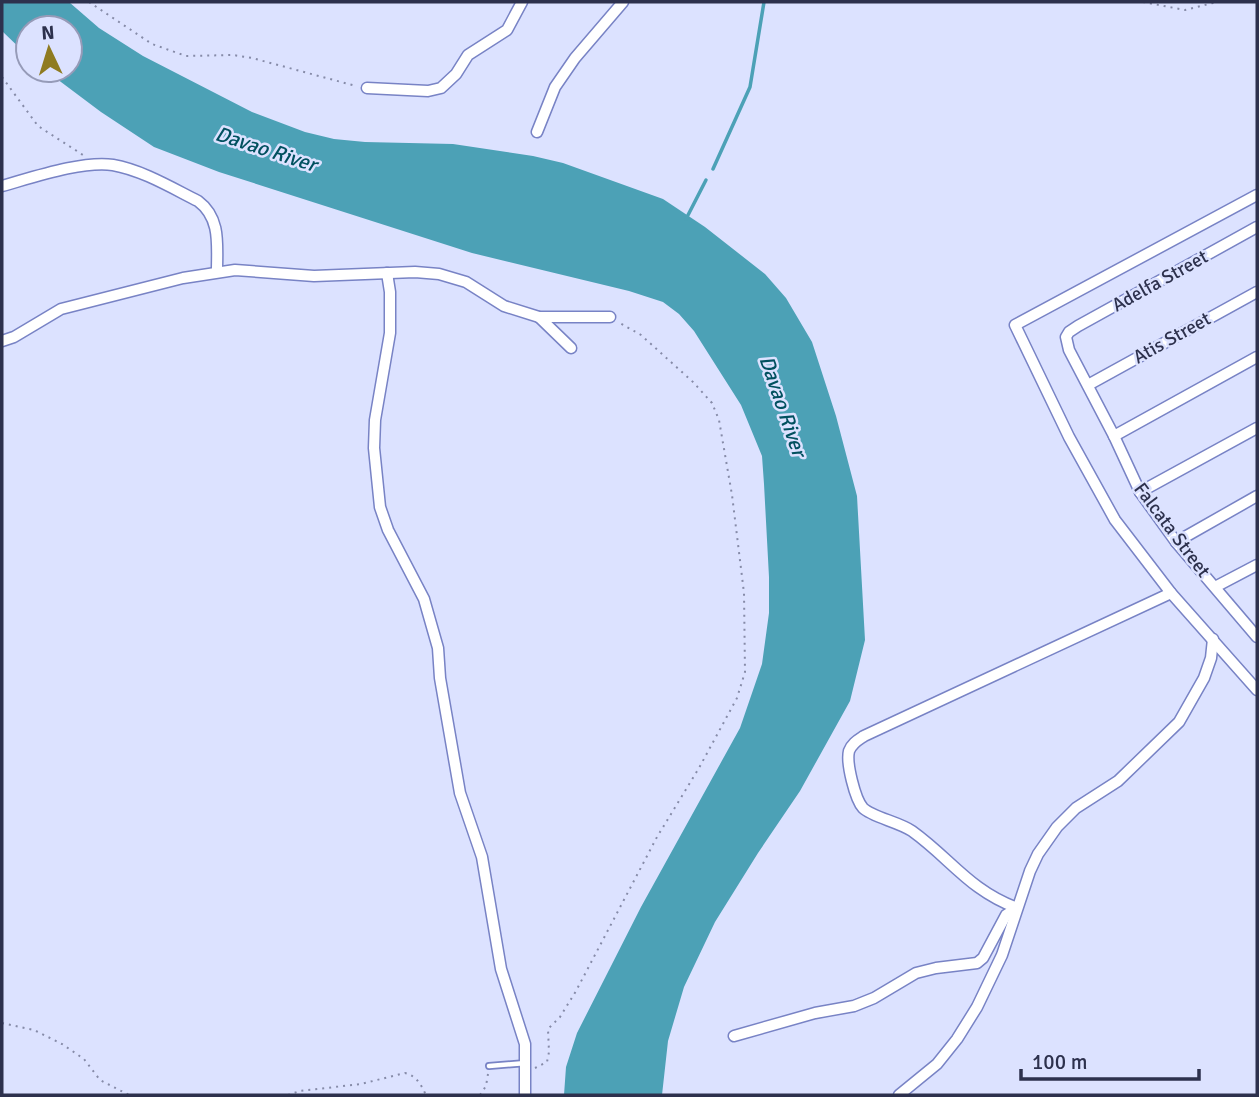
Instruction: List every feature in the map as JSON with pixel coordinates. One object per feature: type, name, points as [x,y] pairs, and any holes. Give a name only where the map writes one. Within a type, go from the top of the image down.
[{"type":"street","points":[[367,88],[428,91],[440,88],[456,74],[468,55],[510,27],[522,2]]},
{"type":"street","points":[[537,132],[555,87],[575,58],[623,2]]},
{"type":"street","points":[[2,186],[91,165],[107,164],[124,169],[198,201],[208,209],[215,221],[217,271]]},
{"type":"street","points":[[1257,195],[1015,325],[1099,494],[1115,520],[1171,593],[1257,690]]},
{"type":"street","name":"Adelfa Street","points":[[1066,337],[1078,326],[1257,227]]},
{"type":"street","points":[[2,341],[14,337],[61,309],[217,271],[314,276],[439,274],[466,282],[504,306],[539,317],[610,317]]},
{"type":"street","points":[[387,273],[390,333],[374,420],[380,507],[388,530],[424,600],[438,648],[440,678],[460,793],[482,856],[501,969],[526,1044],[525,1095]]},
{"type":"street","name":"Atis Street","points":[[1088,385],[1257,292]]},
{"type":"street","points":[[539,317],[570,348]]},
{"type":"street","name":"Falcata Street","points":[[1066,337],[1069,350],[1140,492],[1176,542],[1257,637]]},
{"type":"street","points":[[1114,436],[1257,357]]},
{"type":"street","points":[[1140,492],[1257,428]]},
{"type":"street","points":[[1176,542],[1257,496]]},
{"type":"street","points":[[1215,587],[1257,565]]},
{"type":"street","points":[[1017,908],[998,900],[965,879],[913,832],[864,808],[853,782],[849,752],[854,742],[864,736],[1171,593]]},
{"type":"street","points":[[899,1095],[937,1064],[957,1039],[991,978],[1038,854],[1057,827],[1076,808],[1118,781],[1179,722],[1204,678],[1211,658],[1213,639]]},
{"type":"street","points":[[734,1036],[815,1013],[854,1006],[874,998],[916,973],[977,962],[983,958],[1006,915],[1017,908]]},
{"type":"lane","points":[[489,1066],[525,1067]]},
{"type":"path","points":[[89,2],[152,44],[186,56],[233,55],[252,58],[339,83],[367,88]]},
{"type":"path","points":[[1143,2],[1185,10],[1217,2]]},
{"type":"path","points":[[2,77],[38,126],[78,150],[91,165]]},
{"type":"path","points":[[525,1067],[547,1062],[548,1029],[560,1017],[576,991],[657,836],[699,768],[737,698],[745,672],[744,593],[732,495],[719,420],[712,403],[693,382],[641,335],[610,317]]},
{"type":"path","points":[[2,1023],[34,1030],[62,1044],[84,1059],[100,1080],[129,1095]]},
{"type":"path","points":[[480,1095],[486,1086],[489,1066]]},
{"type":"path","points":[[288,1095],[300,1091],[361,1084],[405,1073],[418,1080],[426,1095]]},
{"type":"water","points":[[2,2],[69,2],[83,14],[14,14],[14,43],[2,31]]},
{"type":"water","name":"Davao River","points":[[84,15],[99,28],[143,56],[252,112],[305,132],[334,139],[453,144],[533,156],[563,163],[663,199],[705,227],[765,274],[786,298],[812,342],[836,416],[857,496],[865,640],[850,701],[800,791],[715,922],[684,987],[668,1041],[662,1095],[564,1095],[566,1067],[577,1033],[641,907],[740,728],[762,664],[769,613],[769,577],[762,456],[741,405],[694,331],[679,314],[663,302],[629,291],[472,253],[219,172],[154,147],[64,84],[84,84]]},
{"type":"waterway","points":[[713,169],[750,87],[764,2]]},
{"type":"waterway","points":[[686,219],[706,180]]}]
